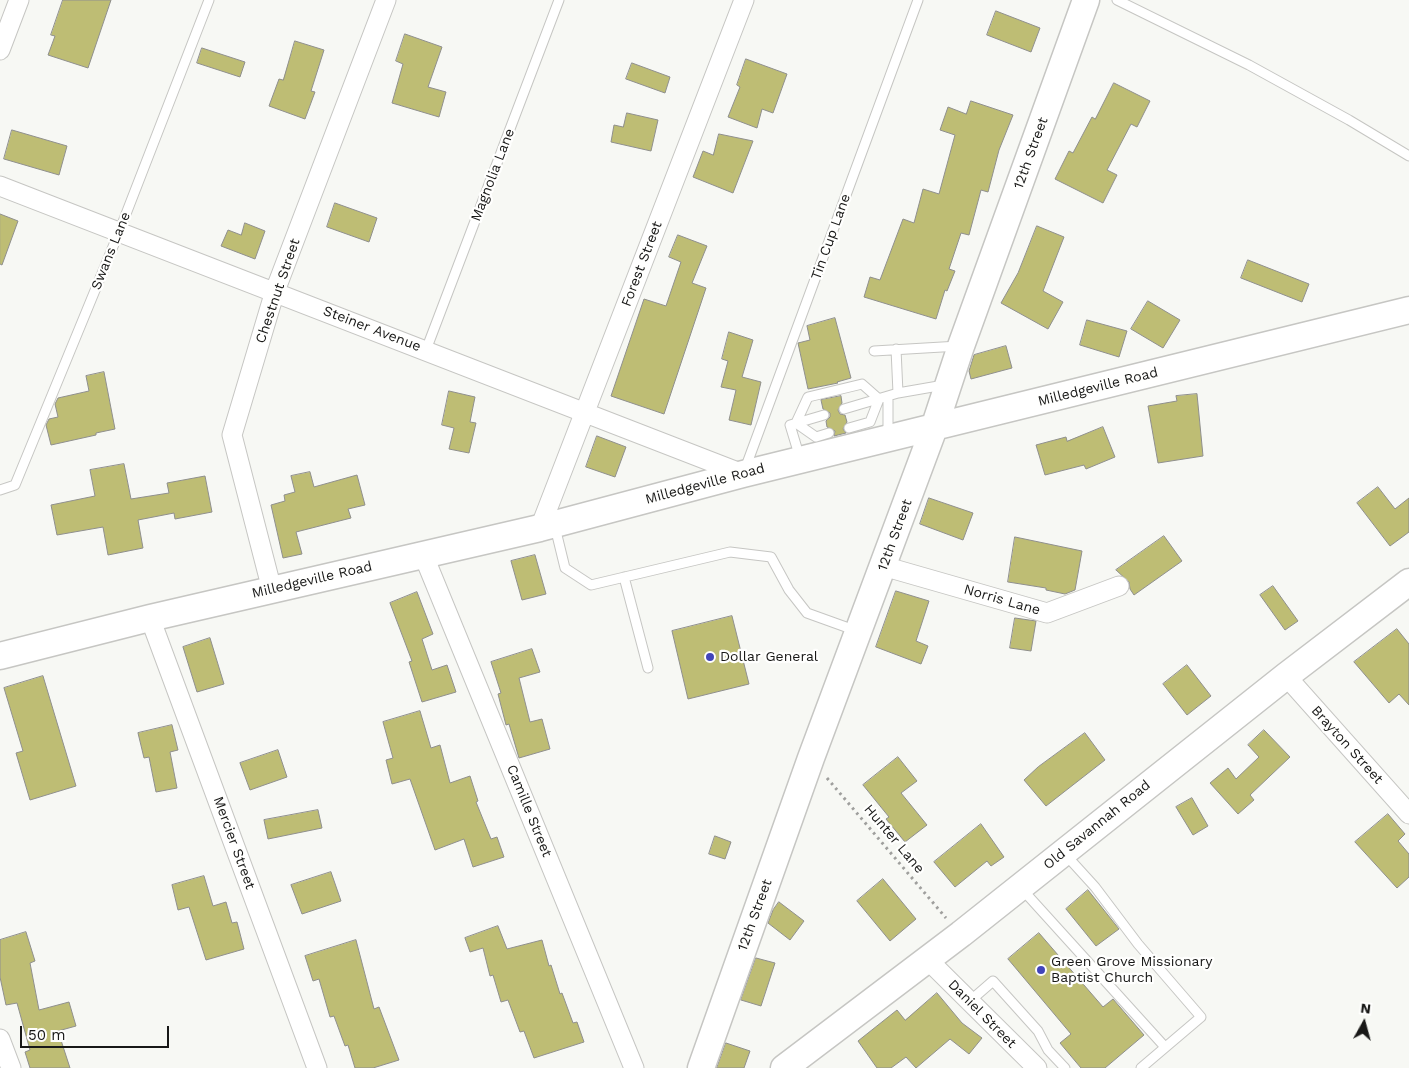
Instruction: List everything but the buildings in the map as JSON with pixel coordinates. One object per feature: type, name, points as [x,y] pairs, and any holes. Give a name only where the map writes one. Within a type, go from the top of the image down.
[{"type":"street","points":[[0,50],[19,0]]},
{"type":"street","name":"Chestnut Street","points":[[272,590],[232,436],[275,291],[386,0]]},
{"type":"street","name":"Forest Street","points":[[547,526],[585,412],[744,0]]},
{"type":"street","name":"12th Street","points":[[701,1068],[811,758],[934,428],[961,346],[1086,0]]},
{"type":"street","name":"Steiner Avenue","points":[[0,186],[743,474]]},
{"type":"street","name":"Milledgeville Road","points":[[0,656],[150,618],[547,526],[743,474],[1409,310]]},
{"type":"street","name":"Camille Street","points":[[422,554],[634,1068]]},
{"type":"street","name":"Norris Lane","points":[[883,566],[1047,613],[1119,586]]},
{"type":"street","name":"Old Savannah Road","points":[[784,1068],[960,934],[1286,676],[1409,582]]},
{"type":"street","name":"Mercier Street","points":[[150,618],[317,1068]]},
{"type":"street","name":"Brayton Street","points":[[1286,676],[1409,814]]},
{"type":"street","name":"Daniel Street","points":[[927,959],[1035,1066]]},
{"type":"street","points":[[0,1039],[11,1068]]},
{"type":"lane","name":"Swans Lane","points":[[0,490],[16,485],[119,232],[209,0]]},
{"type":"lane","name":"Magnolia Lane","points":[[426,350],[560,0]]},
{"type":"lane","name":"Tin Cup Lane","points":[[743,474],[918,0]]},
{"type":"lane","points":[[1117,0],[1249,65],[1349,120],[1409,156]]},
{"type":"lane","points":[[874,351],[961,346]]},
{"type":"lane","points":[[896,350],[898,393]]},
{"type":"lane","points":[[796,424],[808,397],[862,384],[884,398]]},
{"type":"lane","points":[[844,409],[898,393],[949,384]]},
{"type":"lane","points":[[849,428],[870,422],[884,398]]},
{"type":"lane","points":[[884,398],[888,439]]},
{"type":"lane","points":[[801,460],[790,425],[824,415]]},
{"type":"lane","points":[[796,424],[816,437],[829,433]]},
{"type":"lane","points":[[547,526],[566,568],[592,585],[730,552],[771,557],[789,590],[807,613],[859,632]]},
{"type":"lane","points":[[624,577],[648,668]]},
{"type":"lane","points":[[1063,852],[1095,887],[1138,944],[1201,1017],[1141,1068]]},
{"type":"lane","points":[[1020,887],[1165,1048]]},
{"type":"lane","points":[[970,1001],[993,981],[1038,1031],[1048,1050],[1065,1068]]},
{"type":"lane","points":[[1035,1066],[1048,1050]]},
{"type":"path","name":"Hunter Lane","points":[[811,758],[960,934]]},
{"type":"place","name":"Dollar General","points":[[710,657]]},
{"type":"place","name":"Green Grove Missionary Baptist Church","points":[[1041,970]]}]
